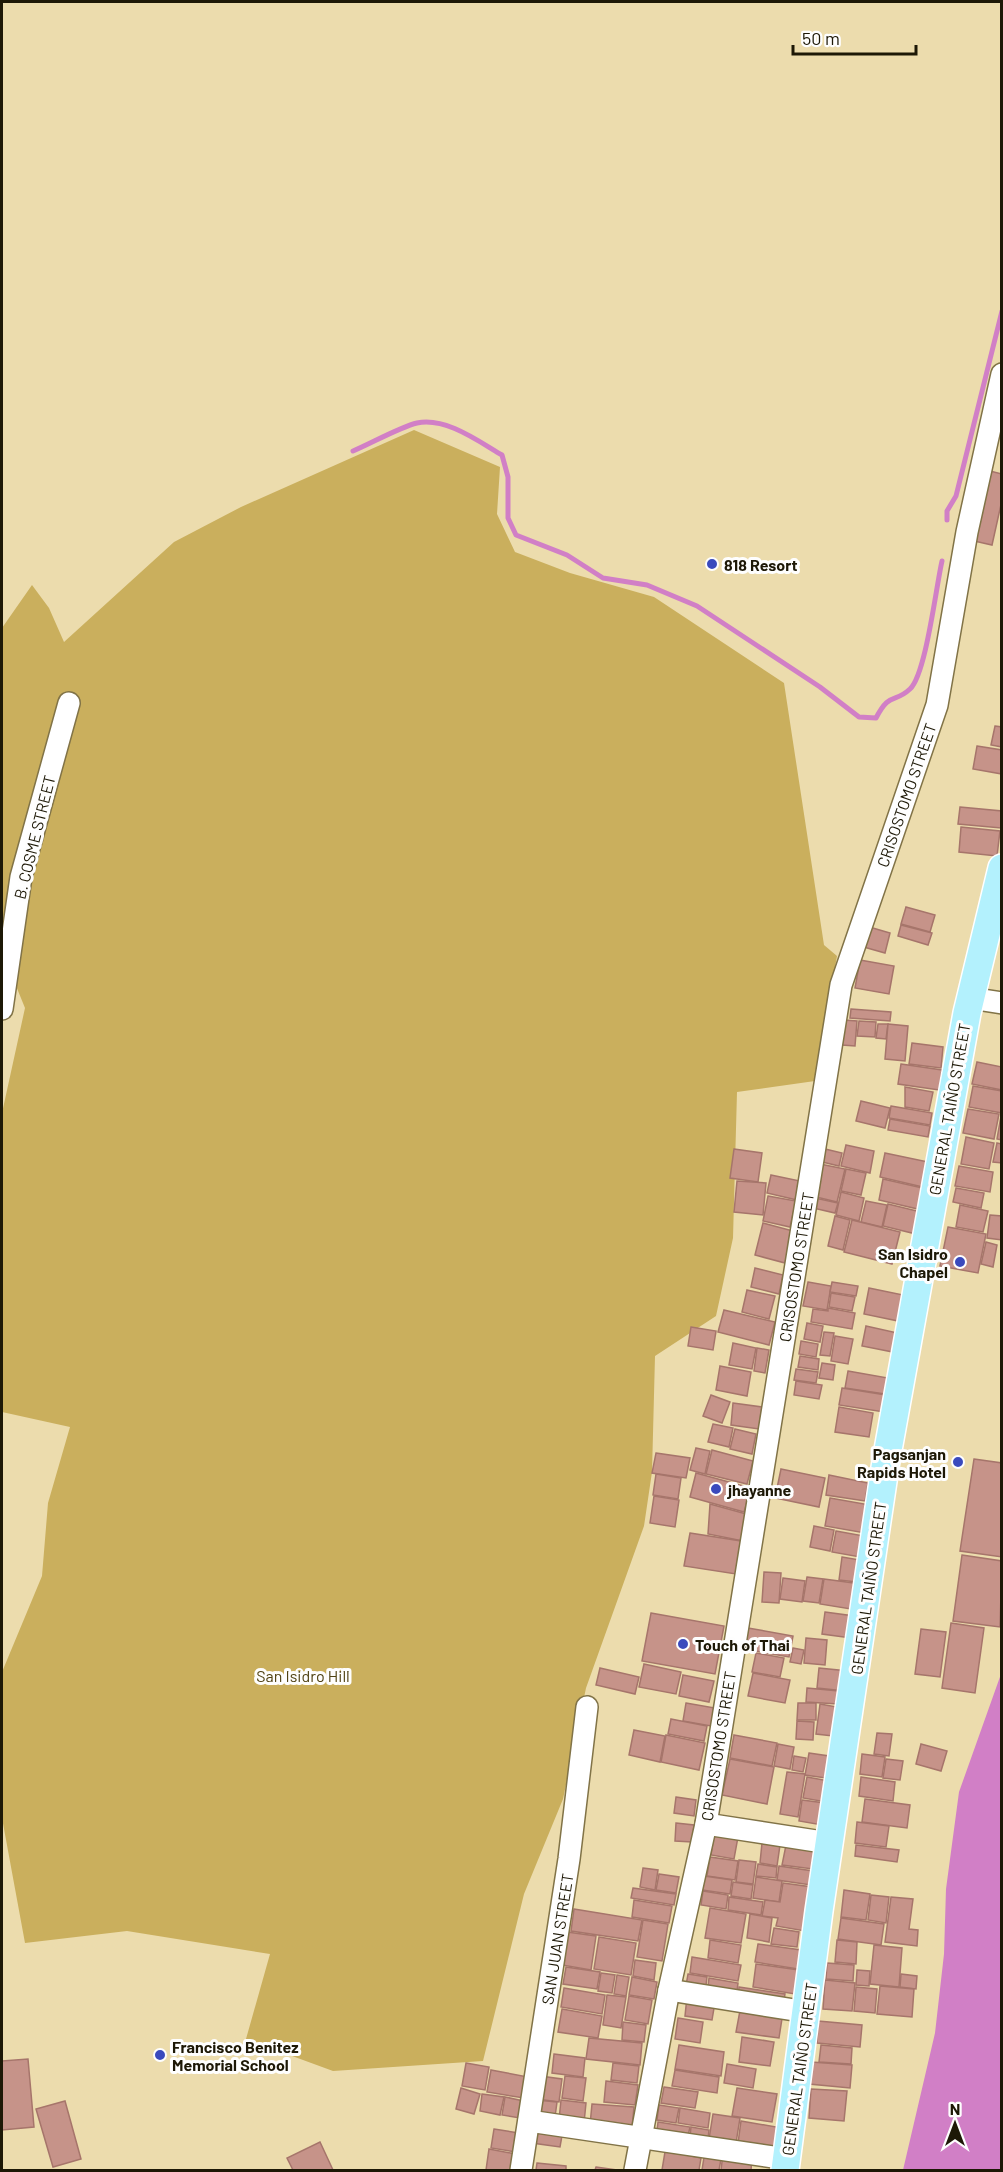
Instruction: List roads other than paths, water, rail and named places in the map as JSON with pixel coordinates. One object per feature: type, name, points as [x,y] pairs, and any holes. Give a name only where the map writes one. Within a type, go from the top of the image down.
[{"type":"main road","name":"GENERAL TAIÑO STREET","points":[[786,2165],[886,1461],[970,998],[1002,868]]},
{"type":"street","name":"CRISOSTOMO STREET","points":[[635,2170],[669,1990],[706,1824],[841,985],[937,705],[967,532],[1002,374]]},
{"type":"street","name":"B. COSME STREET","points":[[2,1009],[21,877],[69,703]]},
{"type":"street","points":[[970,998],[1002,1003]]},
{"type":"street","name":"SAN JUAN STREET","points":[[521,2170],[569,1859],[587,1707]]},
{"type":"street","points":[[706,1824],[830,1843]]},
{"type":"street","points":[[669,1990],[807,2012]]},
{"type":"street","points":[[529,2121],[642,2136],[786,2165]]},
{"type":"waterway","points":[[947,520],[947,511],[956,496],[1002,311]]},
{"type":"waterway","points":[[353,451],[417,423],[439,424],[472,437],[502,455],[508,477],[508,518],[516,535],[567,555],[603,578],[647,585],[697,606],[820,687],[859,717],[876,718],[885,704],[905,693],[916,680],[926,649],[942,561]]},
{"type":"place","name":"818 Resort","points":[[712,564]]},
{"type":"place","name":"San Isidro Chapel","points":[[960,1262]]},
{"type":"place","name":"Pagsanjan Rapids Hotel","points":[[958,1462]]},
{"type":"place","name":"jhayanne","points":[[716,1489]]},
{"type":"place","name":"Touch of Thai","points":[[683,1644]]},
{"type":"place","name":"Francisco Benitez Memorial School","points":[[160,2055]]},
{"type":"park label","name":"San Isidro Hill","points":[[303,1675]]}]
